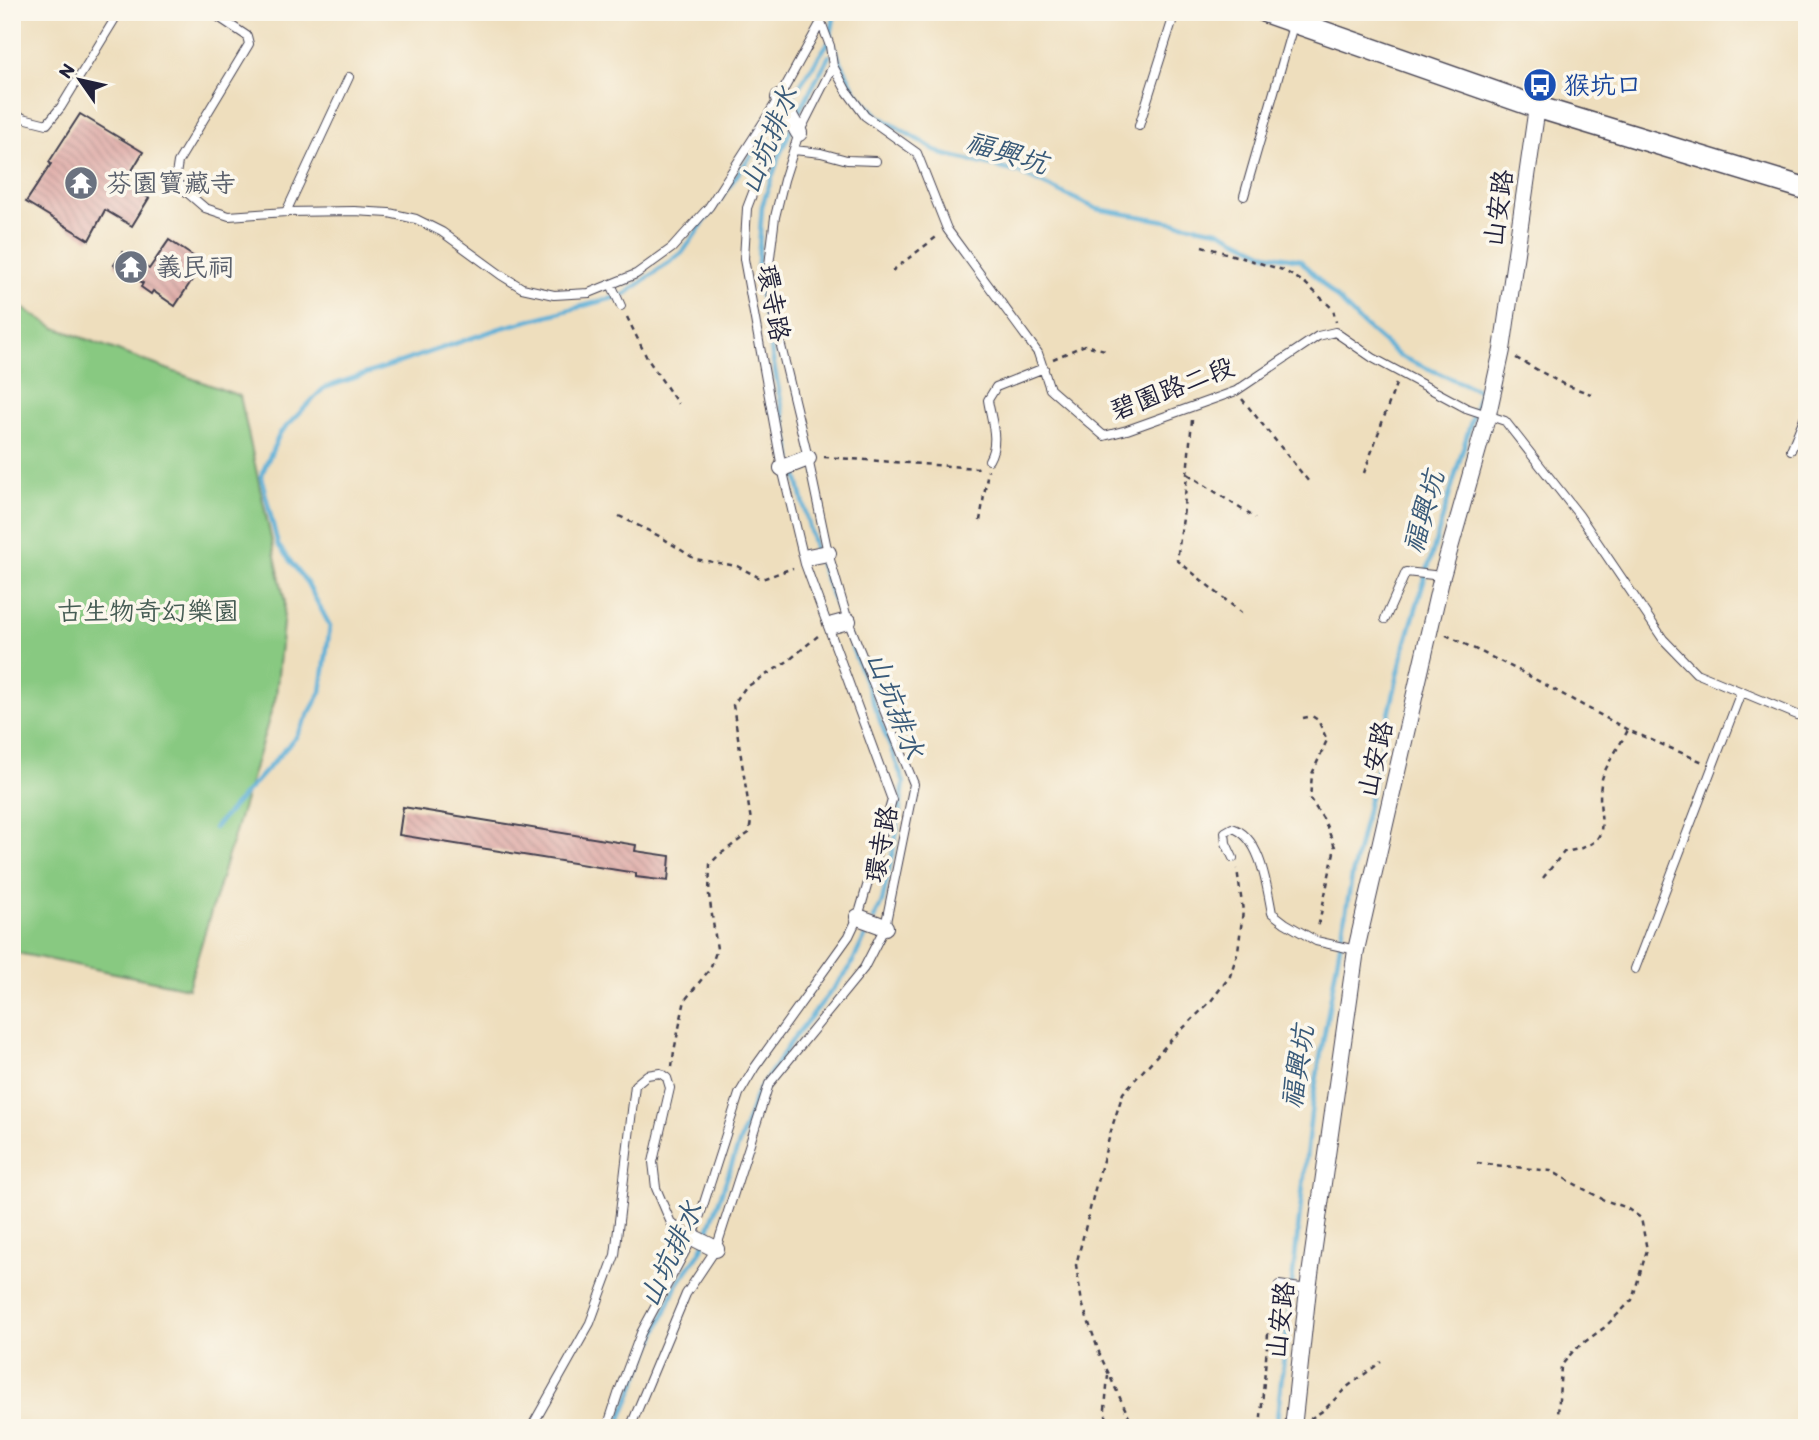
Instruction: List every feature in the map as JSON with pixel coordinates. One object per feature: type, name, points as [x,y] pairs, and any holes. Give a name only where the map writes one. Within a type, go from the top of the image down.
[{"type":"street","points":[[1266,12],[1536,107],[1807,189]]},
{"type":"street","points":[[779,98],[799,133]]},
{"type":"street","name":"山安路","points":[[1293,1428],[1308,1289],[1356,950],[1442,576],[1488,414],[1502,350],[1536,107]]},
{"type":"lane","points":[[12,111],[23,118],[47,124],[61,107],[119,12]]},
{"type":"lane","points":[[211,12],[247,36],[249,44],[178,162],[176,175],[179,183],[205,208],[229,216],[286,212],[389,212],[416,219],[442,232],[522,288],[554,295],[589,293],[636,274],[672,248],[709,207],[779,98],[824,12]]},
{"type":"lane","points":[[1139,126],[1175,12]]},
{"type":"lane","name":"碧園路二段","points":[[821,22],[830,46],[833,66],[846,90],[865,116],[917,153],[947,229],[1038,353],[1050,389],[1104,436],[1236,391],[1318,336],[1335,332]]},
{"type":"lane","points":[[1244,196],[1294,22]]},
{"type":"lane","name":"環寺路","points":[[607,1428],[641,1333],[704,1243],[739,1094],[755,1067],[849,936],[873,923],[914,784],[839,623],[815,557],[793,464],[774,317],[769,265],[783,180],[799,133],[833,66]]},
{"type":"lane","points":[[286,212],[349,77]]},
{"type":"lane","name":"環寺路","points":[[630,1428],[769,1084],[864,968],[892,800],[839,623],[815,557],[744,259],[747,208],[787,114]]},
{"type":"lane","points":[[794,150],[847,160],[876,161]]},
{"type":"lane","points":[[611,284],[621,306]]},
{"type":"lane","points":[[1335,332],[1373,358],[1466,408],[1505,421],[1580,515],[1663,639],[1696,673],[1807,719]]},
{"type":"lane","points":[[989,460],[994,452],[995,432],[988,400],[996,387],[1044,368]]},
{"type":"lane","points":[[1791,450],[1807,411]]},
{"type":"lane","points":[[1385,619],[1406,572],[1442,576]]},
{"type":"lane","points":[[1635,970],[1741,692]]},
{"type":"lane","points":[[1233,858],[1226,843],[1225,832],[1232,828],[1239,830],[1245,837],[1263,866],[1272,914],[1315,942],[1356,950]]},
{"type":"lane","points":[[531,1428],[590,1323],[615,1255],[635,1085],[647,1074],[660,1073],[667,1077],[670,1088],[653,1162],[656,1188],[671,1223],[704,1243]]},
{"type":"lane","points":[[1279,1284],[1308,1289]]},
{"type":"path","points":[[891,271],[947,229]]},
{"type":"path","points":[[1202,246],[1283,270],[1305,283],[1333,309],[1336,317],[1335,332]]},
{"type":"path","points":[[621,306],[647,358],[678,404]]},
{"type":"path","points":[[1044,368],[1052,360],[1085,345],[1109,351]]},
{"type":"path","points":[[1502,350],[1563,384],[1591,394]]},
{"type":"path","points":[[1364,473],[1401,373]]},
{"type":"path","points":[[1236,391],[1309,482]]},
{"type":"path","points":[[1194,406],[1177,560],[1244,615]]},
{"type":"path","points":[[793,464],[818,457],[977,468],[989,460]]},
{"type":"path","points":[[980,521],[989,460]]},
{"type":"path","points":[[1187,474],[1255,518]]},
{"type":"path","points":[[619,516],[661,537],[695,559],[737,566],[762,579],[815,557]]},
{"type":"path","points":[[670,1088],[674,1051],[685,1000],[710,969],[717,948],[709,895],[710,864],[749,833],[751,821],[733,705],[745,688],[788,661],[839,623]]},
{"type":"path","points":[[1430,628],[1520,670],[1628,730],[1713,766]]},
{"type":"path","points":[[1303,718],[1312,716],[1318,720],[1327,740],[1312,774],[1310,799],[1324,820],[1335,847],[1315,942]]},
{"type":"path","points":[[1543,878],[1564,852],[1596,842],[1602,831],[1599,804],[1602,776],[1628,730]]},
{"type":"path","points":[[1134,1428],[1108,1372],[1082,1303],[1076,1265],[1123,1093],[1211,1001],[1230,976],[1238,951],[1243,911],[1238,873],[1233,858]]},
{"type":"path","points":[[1477,1163],[1551,1171],[1604,1200],[1625,1207],[1641,1218],[1647,1250],[1632,1300],[1605,1327],[1574,1350],[1562,1366],[1558,1416],[1554,1428]]},
{"type":"path","points":[[1260,1428],[1268,1334],[1279,1284]]},
{"type":"path","points":[[1293,1428],[1324,1410],[1347,1387],[1381,1362]]},
{"type":"path","points":[[1108,1372],[1105,1409],[1108,1428]]},
{"type":"green space","name":"古生物奇幻樂園","points":[[12,302],[56,328],[240,396],[285,602],[276,696],[188,988],[12,952]]},
{"type":"building","name":"芬園寶藏寺","points":[[80,114],[143,152],[124,184],[149,198],[132,226],[105,210],[89,240],[26,202]]},
{"type":"building","points":[[169,240],[203,263],[175,306],[153,291],[151,294],[141,287],[143,283],[114,265],[123,252],[149,269]]},
{"type":"building","points":[[403,807],[636,845],[635,851],[670,856],[668,881],[636,877],[636,873],[399,835]]},
{"type":"waterway","name":"福興坑","points":[[830,40],[835,12]]},
{"type":"waterway","points":[[788,103],[828,43]]},
{"type":"waterway","name":"福興坑","points":[[832,44],[856,92],[878,116],[942,154],[1017,172],[1097,209],[1218,230],[1267,254],[1300,260],[1358,320],[1399,356],[1480,391],[1404,649],[1353,871],[1312,1104],[1276,1428]]},
{"type":"waterway","name":"山坑排水","points":[[795,119],[829,56]]},
{"type":"waterway","points":[[214,828],[296,737],[321,692],[330,626],[307,583],[278,545],[261,476],[280,433],[324,388],[501,328],[624,295],[682,253],[783,110]]},
{"type":"waterway","name":"山坑排水","points":[[792,127],[762,206],[757,276],[792,459]]},
{"type":"waterway","name":"山坑排水","points":[[795,468],[815,551]]},
{"type":"waterway","name":"山坑排水","points":[[818,559],[904,783],[882,902],[874,919]]},
{"type":"waterway","name":"山坑排水","points":[[617,1428],[676,1286],[701,1251],[757,1093],[793,1039],[849,969],[870,927]]},
{"type":"place","name":"猴坑口","points":[[1540,85]]},
{"type":"place","name":"芬園寶藏寺","points":[[81,183]]},
{"type":"place","name":"義民祠","points":[[131,267]]}]
